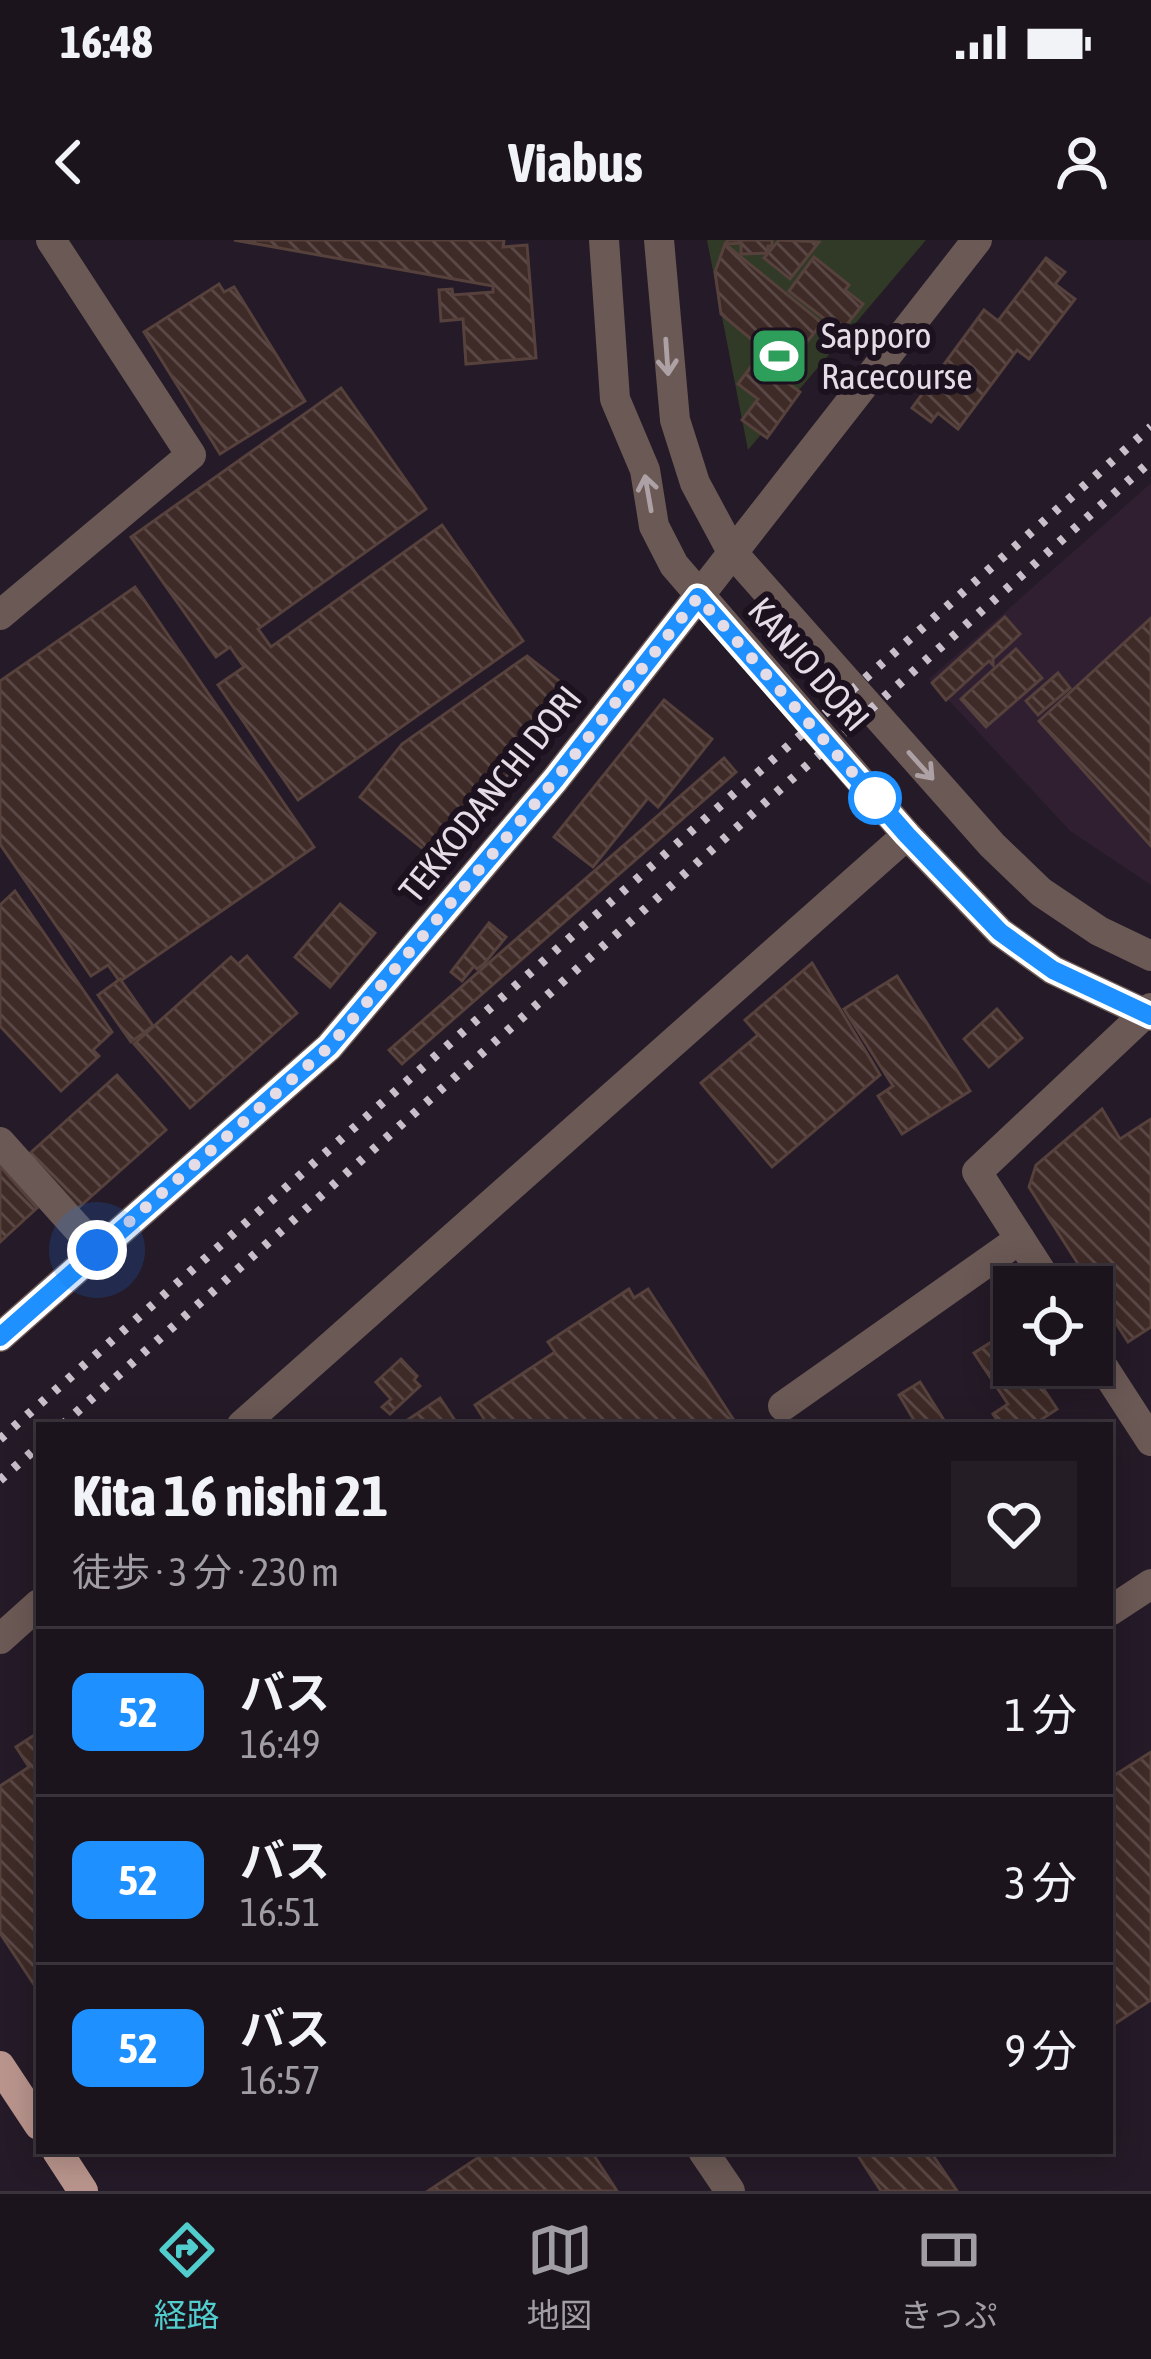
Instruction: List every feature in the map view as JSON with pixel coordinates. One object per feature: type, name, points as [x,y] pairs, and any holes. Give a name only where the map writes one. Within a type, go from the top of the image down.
[{"type":"main road","points":[[0,2066],[36,2120]]},
{"type":"main road","points":[[59,2154],[83,2191]]},
{"type":"street","points":[[0,615],[191,455],[51,240]]},
{"type":"street","name":"KANJO DORI","points":[[604,240],[615,399],[644,470],[654,526],[674,565],[907,835],[1000,932],[1053,970],[1148,1012]]},
{"type":"street","name":"KANJO DORI","points":[[659,240],[675,420],[695,482],[732,552],[992,845],[1040,892],[1099,931],[1151,956]]},
{"type":"street","name":"TEKKODANCHI DORI","points":[[0,1337],[329,1047],[555,780],[977,240]]},
{"type":"street","points":[[245,1422],[907,835]]},
{"type":"street","points":[[1037,1266],[977,1172],[1148,1012]]},
{"type":"street","points":[[0,1142],[97,1250]]},
{"type":"street","points":[[783,1406],[1020,1239]]},
{"type":"street","points":[[1113,1382],[1151,1441]]},
{"type":"street","points":[[1113,1609],[1151,1584]]},
{"type":"street","points":[[0,1639],[36,1607]]},
{"type":"street","points":[[705,2154],[730,2191]]},
{"type":"shaded area","points":[[1151,483],[1151,885],[1070,831],[929,679]]},
{"type":"green space","name":"Sapporo Racecourse","points":[[707,240],[926,240],[748,450]]},
{"type":"building","points":[[234,240],[504,240],[503,247],[527,245],[536,358],[466,364],[463,319],[441,321],[439,290],[452,289],[453,295],[493,292],[493,286]]},
{"type":"building","points":[[727,240],[772,240],[772,246],[768,253],[741,254],[741,243],[727,244]]},
{"type":"building","points":[[779,240],[819,242],[790,279],[764,258]]},
{"type":"building","points":[[725,244],[822,323],[786,368],[721,314],[715,272]]},
{"type":"building","points":[[814,257],[849,285],[845,290],[863,304],[841,332],[789,291]]},
{"type":"building","points":[[1046,258],[1065,272],[1055,284],[1075,299],[1029,359],[1017,350],[958,429],[938,413],[931,422],[912,408],[984,310],[998,321]]},
{"type":"building","points":[[219,284],[224,292],[234,287],[305,401],[220,454],[144,332]]},
{"type":"building","points":[[756,360],[800,392],[767,438],[742,420],[758,399],[738,384]]},
{"type":"building","points":[[341,388],[426,509],[258,629],[271,647],[442,525],[523,641],[298,800],[218,685],[244,667],[230,647],[216,657],[131,537]]},
{"type":"building","points":[[135,587],[314,847],[122,980],[108,965],[91,976],[0,844],[0,681]]},
{"type":"building","points":[[1005,617],[1020,634],[993,659],[993,665],[989,661],[946,700],[932,683]]},
{"type":"building","points":[[1151,618],[1151,846],[1039,721]]},
{"type":"building","points":[[1016,649],[1042,678],[986,727],[961,699]]},
{"type":"building","points":[[527,656],[573,692],[421,884],[409,875],[427,852],[360,797],[402,744]]},
{"type":"building","points":[[1058,673],[1070,688],[1038,715],[1026,701]]},
{"type":"building","points":[[664,700],[712,739],[658,807],[648,798],[593,867],[554,837]]},
{"type":"building","points":[[724,758],[736,772],[402,1064],[389,1050]]},
{"type":"building","points":[[15,891],[112,1032],[93,1050],[99,1056],[61,1091],[0,1026],[0,905]]},
{"type":"building","points":[[340,904],[375,933],[330,987],[295,957]]},
{"type":"building","points":[[489,923],[506,937],[462,981],[451,972]]},
{"type":"building","points":[[247,956],[297,1013],[190,1108],[134,1044],[231,957],[238,964]]},
{"type":"building","points":[[812,963],[880,1075],[772,1167],[701,1083],[758,1035],[745,1020]]},
{"type":"building","points":[[897,976],[970,1091],[902,1134],[878,1096],[893,1086],[844,1009]]},
{"type":"building","points":[[120,979],[153,1026],[131,1042],[98,995]]},
{"type":"building","points":[[997,1009],[1022,1038],[989,1067],[964,1039]]},
{"type":"building","points":[[117,1075],[166,1130],[77,1209],[28,1155]]},
{"type":"building","points":[[1102,1109],[1120,1139],[1151,1119],[1151,1327],[1128,1342],[1113,1319],[1113,1266],[1079,1266],[1029,1187],[1036,1165]]},
{"type":"building","points":[[0,1166],[37,1208],[0,1242]]},
{"type":"building","points":[[629,1289],[634,1298],[648,1289],[735,1422],[486,1422],[475,1405],[555,1352],[548,1342]]},
{"type":"building","points":[[993,1341],[993,1382],[974,1353]]},
{"type":"building","points":[[401,1359],[420,1386],[390,1414],[382,1407],[391,1399],[376,1382]]},
{"type":"building","points":[[920,1382],[945,1422],[915,1422],[899,1395]]},
{"type":"building","points":[[996,1386],[1042,1386],[1057,1409],[1038,1422],[998,1422],[993,1414],[1008,1404]]},
{"type":"building","points":[[440,1398],[456,1422],[404,1422]]},
{"type":"building","points":[[36,1734],[36,1987],[0,1933],[0,1786],[29,1767],[16,1747]]},
{"type":"building","points":[[1151,1752],[1151,2000],[1113,2025],[1113,1776]]},
{"type":"building","points":[[484,2154],[593,2154],[617,2191],[428,2191]]},
{"type":"building","points":[[857,2154],[932,2154],[957,2191],[881,2191]]},
{"type":"railway","points":[[0,1439],[1151,427]]},
{"type":"railway","points":[[65,1422],[1151,461]]},
{"type":"railway","points":[[0,1480],[36,1449]]},
{"type":"bus line","name":"52","points":[[0,1337],[329,1047],[555,780],[698,597],[907,835],[1000,932],[1053,970],[1151,1016]]},
{"type":"place","name":"Sapporo Racecourse","points":[[779,356]]},
{"type":"route","points":[[97,1250],[329,1047],[555,780],[698,597],[875,798]]}]
